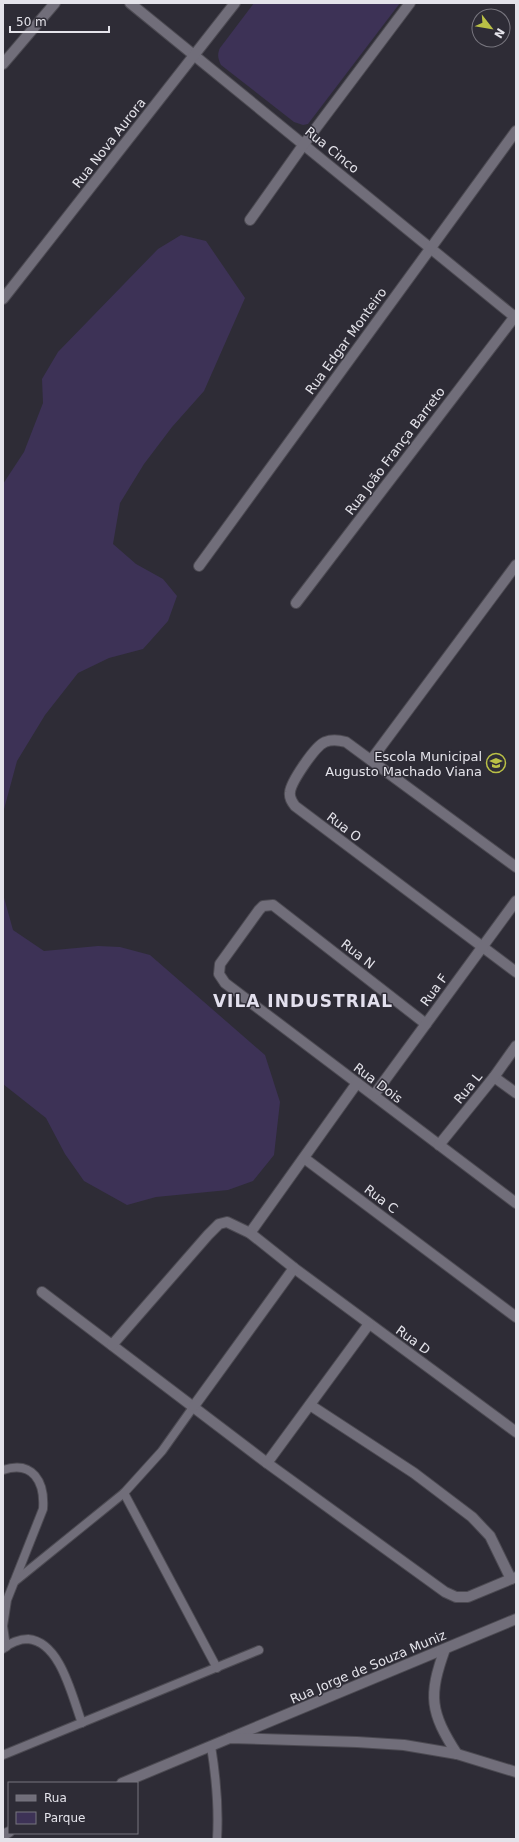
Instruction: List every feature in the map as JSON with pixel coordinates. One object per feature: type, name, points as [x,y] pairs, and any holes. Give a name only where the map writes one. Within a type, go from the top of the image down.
[{"type":"street","points":[[3,64],[55,3]]},
{"type":"street","name":"Rua Cinco","points":[[130,3],[516,316]]},
{"type":"street","name":"Rua Nova Aurora","points":[[3,300],[235,3]]},
{"type":"street","points":[[250,220],[304,144],[410,3]]},
{"type":"street","name":"Rua Edgar Monteiro","points":[[199,566],[516,131]]},
{"type":"street","name":"Rua João França Barreto","points":[[296,603],[516,316]]},
{"type":"street","points":[[516,565],[371,760],[516,867]]},
{"type":"street","name":"Rua O","points":[[371,760],[346,742],[338,740],[323,742],[309,758],[294,782],[290,792],[291,801],[305,814],[481,947]]},
{"type":"street","name":"Rua F","points":[[374,1095],[516,901]]},
{"type":"street","name":"Rua N","points":[[225,983],[219,974],[220,964],[259,910],[263,906],[273,905],[426,1024]]},
{"type":"street","points":[[481,947],[516,972]]},
{"type":"street","name":"Rua Dois","points":[[225,983],[516,1203]]},
{"type":"street","name":"Rua L","points":[[439,1145],[494,1077],[516,1046]]},
{"type":"street","points":[[494,1077],[516,1093]]},
{"type":"street","points":[[250,1233],[357,1083]]},
{"type":"street","name":"Rua C","points":[[304,1158],[516,1317]]},
{"type":"street","name":"Rua D","points":[[112,1345],[219,1224],[223,1222],[231,1223],[250,1233],[294,1268],[516,1432]]},
{"type":"street","points":[[194,1406],[294,1268]]},
{"type":"street","points":[[42,1292],[267,1462],[429,1581],[452,1595],[462,1598],[468,1597],[514,1578],[490,1536],[472,1517],[414,1473],[310,1405]]},
{"type":"street","points":[[267,1462],[369,1324]]},
{"type":"street","name":"Rua Jorge de Souza Muniz","points":[[124,1782],[516,1620]]},
{"type":"street","points":[[445,1649],[436,1674],[433,1693],[436,1714],[442,1729],[457,1754]]},
{"type":"street","points":[[230,1738],[404,1745],[457,1754],[516,1772]]},
{"type":"lane","points":[[14,1582],[124,1493],[162,1451],[194,1406]]},
{"type":"lane","points":[[3,1470],[13,1466],[23,1468],[33,1473],[39,1481],[44,1496],[43,1509],[7,1600],[4,1616],[4,1648],[22,1639],[35,1640],[44,1644],[58,1659],[82,1723]]},
{"type":"lane","points":[[124,1493],[217,1668]]},
{"type":"lane","points":[[3,1755],[259,1650]]},
{"type":"lane","points":[[211,1746],[219,1815],[217,1839]]},
{"type":"green space","points":[[254,3],[400,3],[308,124],[303,125],[294,122],[220,63],[218,54],[220,48]]},
{"type":"green space","points":[[181,235],[206,241],[245,298],[204,391],[172,427],[144,464],[120,503],[113,544],[136,564],[163,579],[177,596],[168,621],[143,649],[109,658],[78,673],[45,715],[17,761],[3,813],[3,484],[24,452],[43,403],[42,379],[58,352],[158,249]]},
{"type":"green space","points":[[3,894],[13,930],[44,951],[98,946],[120,947],[150,955],[265,1055],[280,1102],[274,1155],[253,1181],[228,1190],[156,1197],[127,1205],[84,1181],[65,1154],[46,1118],[3,1084]]},
{"type":"place","name":"Escola Municipal Augusto Machado Viana","points":[[496,763]]},
{"type":"district","name":"VILA INDUSTRIAL","points":[[303,1001]]}]
